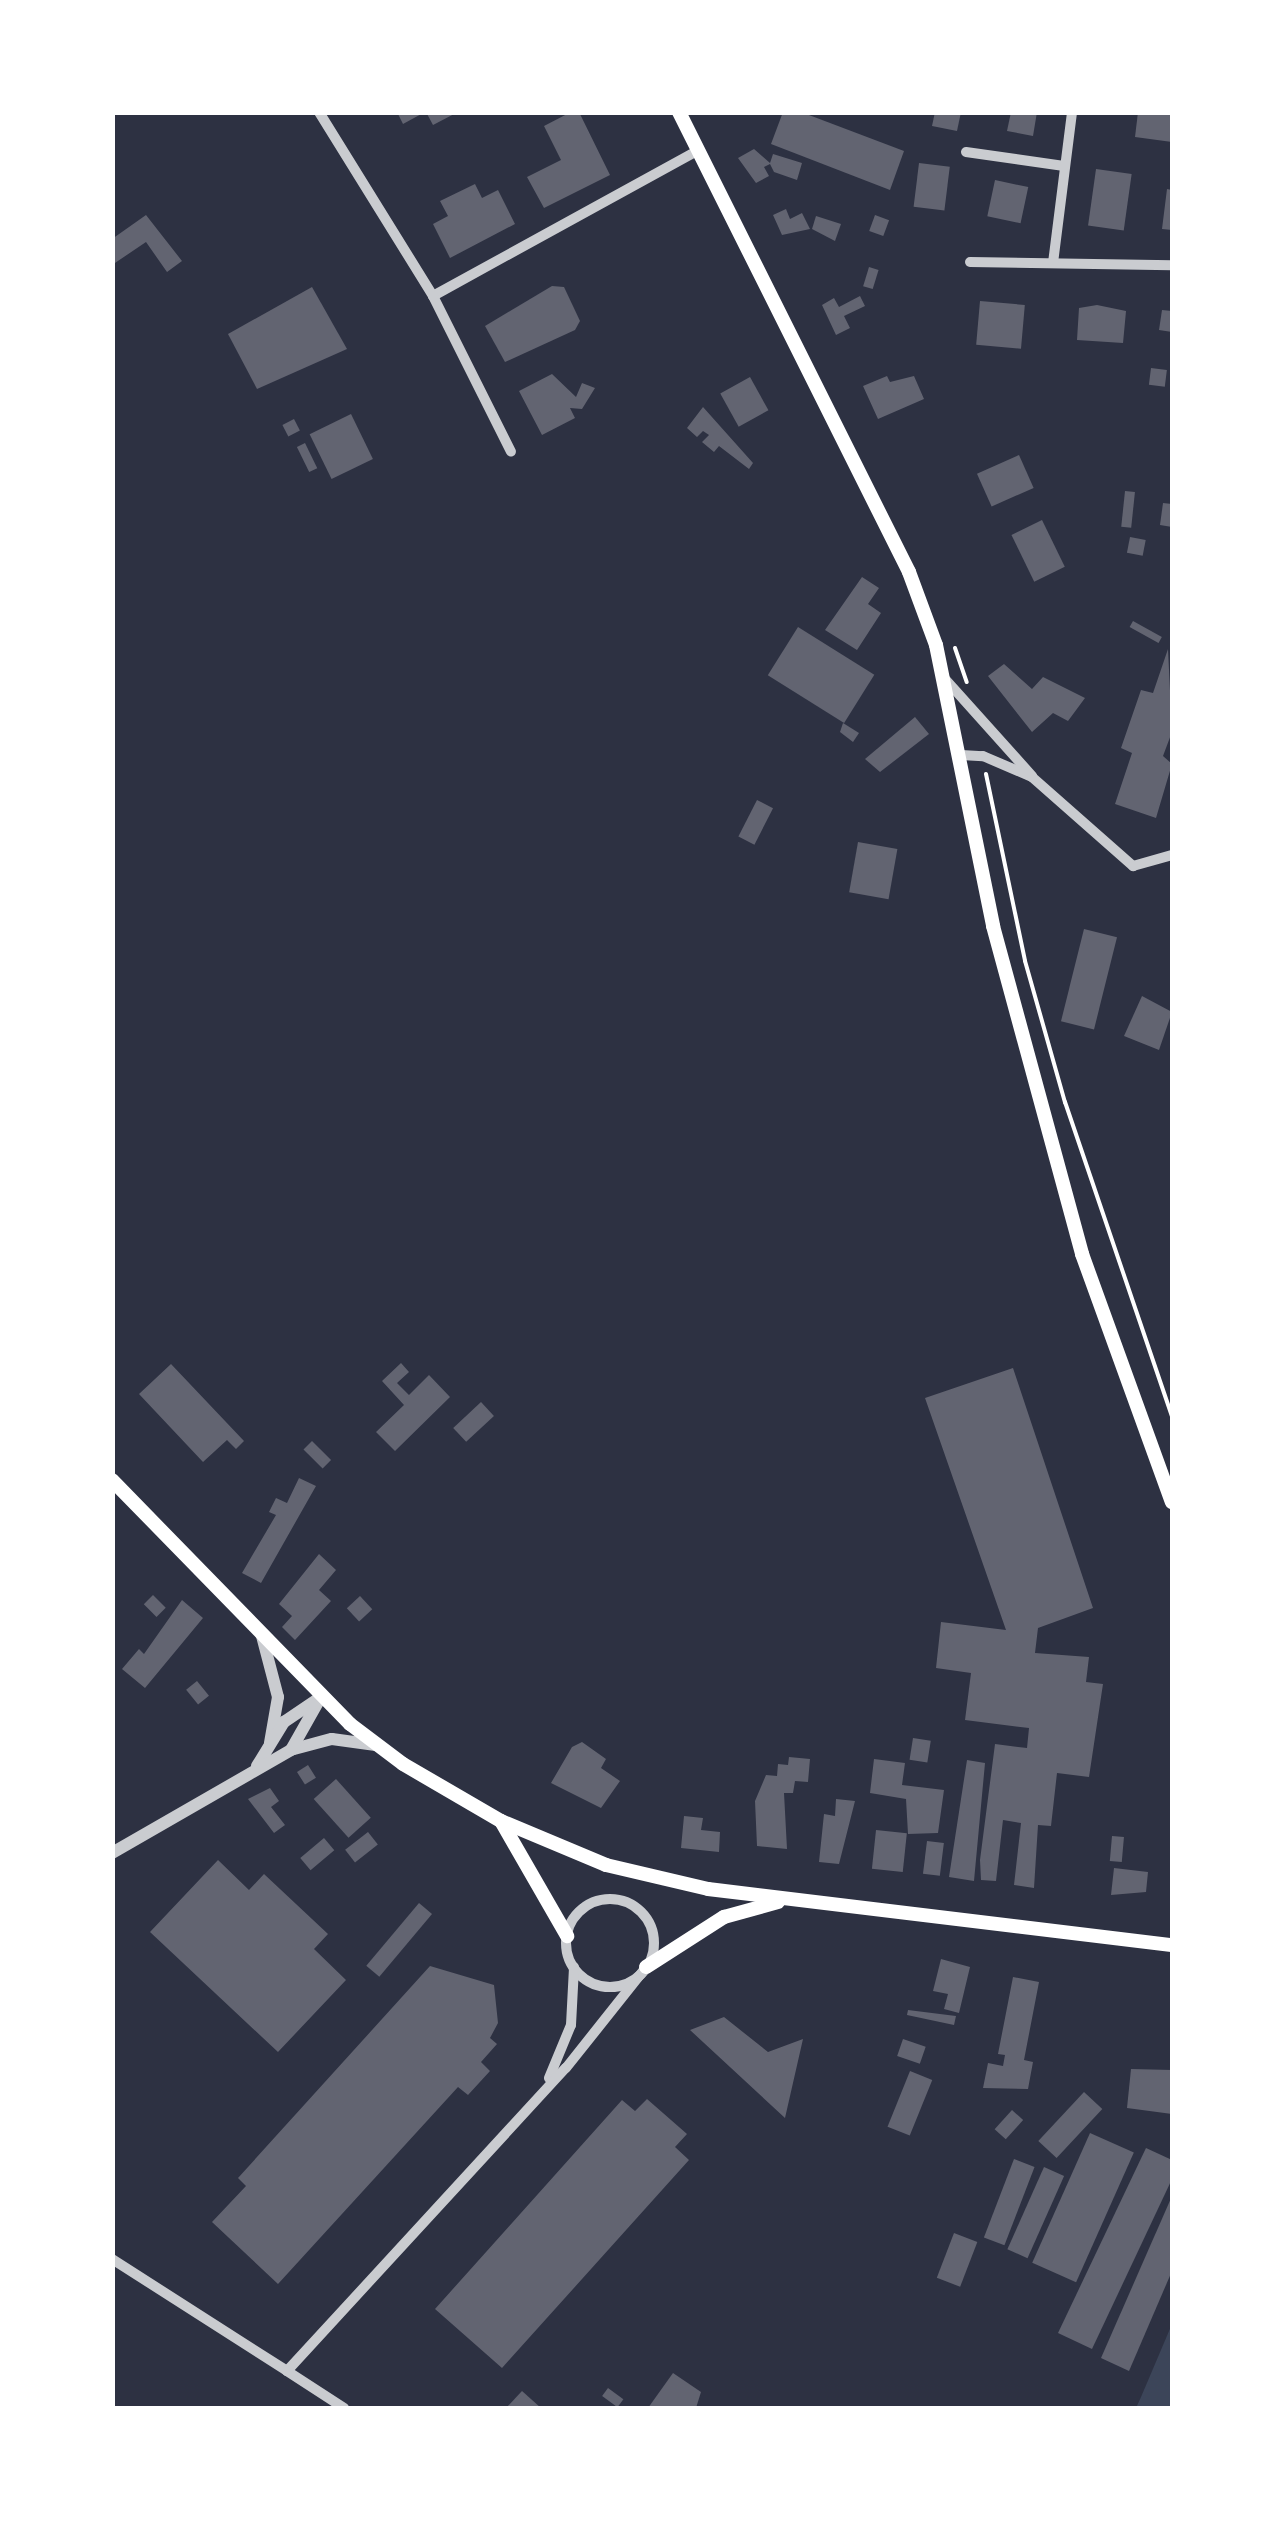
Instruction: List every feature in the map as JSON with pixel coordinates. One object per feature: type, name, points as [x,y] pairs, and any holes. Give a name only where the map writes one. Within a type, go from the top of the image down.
[{"type":"main road","points":[[680,112],[908,572],[946,680],[993,926],[1082,1254],[1172,1502]]},
{"type":"main road","points":[[112,1480],[321,1696],[378,1746],[501,1821],[606,1865],[788,1899],[1172,1945]]},
{"type":"main road","points":[[501,1821],[567,1936]]},
{"type":"main road","points":[[645,1969],[724,1917],[788,1899]]},
{"type":"street","points":[[319,112],[432,296],[510,452]]},
{"type":"street","points":[[1053,264],[1072,112]]},
{"type":"street","points":[[432,296],[700,150]]},
{"type":"street","points":[[966,152],[1064,166]]},
{"type":"street","points":[[970,262],[1172,265]]},
{"type":"street","points":[[946,680],[1032,777],[1133,866],[1172,855]]},
{"type":"street","points":[[961,755],[983,756],[1032,777]]},
{"type":"street","points":[[262,1636],[278,1696],[270,1743]]},
{"type":"street","points":[[257,1766],[295,1711],[321,1696]]},
{"type":"street","points":[[291,1750],[321,1696]]},
{"type":"street","points":[[112,1852],[291,1750],[332,1739],[378,1746]]},
{"type":"street","points":[[286,2372],[634,1990],[645,1969],[652,1930],[626,1902],[588,1905],[567,1936],[574,1967],[571,2026],[546,2084]]},
{"type":"street","points":[[574,1967],[602,1986],[626,1984],[645,1969]]},
{"type":"street","points":[[112,2258],[344,2408]]},
{"type":"shaded area","points":[[1172,2324],[1172,2408],[1136,2408],[1141,2397]]},
{"type":"building","points":[[397,112],[425,112],[403,124]]},
{"type":"building","points":[[426,112],[458,112],[433,125]]},
{"type":"building","points":[[579,112],[610,175],[544,208],[527,177],[561,160],[544,126]]},
{"type":"building","points":[[783,112],[801,112],[904,151],[890,190],[771,144]]},
{"type":"building","points":[[935,112],[961,112],[957,131],[932,126]]},
{"type":"building","points":[[1011,112],[1037,112],[1033,136],[1007,131]]},
{"type":"building","points":[[1138,112],[1172,112],[1172,142],[1135,137]]},
{"type":"building","points":[[754,149],[770,163],[773,154],[802,163],[797,180],[774,172],[770,164],[764,167],[769,176],[756,183],[738,158]]},
{"type":"building","points":[[919,163],[950,167],[944,210],[914,207]]},
{"type":"building","points":[[1096,169],[1132,174],[1124,230],[1088,225]]},
{"type":"building","points":[[995,180],[1028,187],[1021,223],[987,216]]},
{"type":"building","points":[[475,184],[482,198],[498,190],[515,224],[450,258],[433,224],[448,216],[440,201]]},
{"type":"building","points":[[1167,189],[1172,190],[1172,230],[1162,229]]},
{"type":"building","points":[[786,209],[790,219],[802,213],[810,229],[782,235],[773,215]]},
{"type":"building","points":[[146,215],[182,261],[167,272],[146,242],[112,265],[112,239]]},
{"type":"building","points":[[875,215],[889,220],[883,236],[869,231]]},
{"type":"building","points":[[816,216],[841,224],[835,241],[812,229]]},
{"type":"building","points":[[869,267],[879,270],[873,289],[863,286]]},
{"type":"building","points":[[552,286],[564,287],[580,321],[575,330],[505,362],[485,326]]},
{"type":"building","points":[[312,287],[347,349],[257,389],[228,334]]},
{"type":"building","points":[[860,296],[865,306],[844,316],[850,328],[836,335],[822,305],[834,298],[839,307]]},
{"type":"building","points":[[980,301],[1025,305],[1021,349],[976,345]]},
{"type":"building","points":[[1097,305],[1126,311],[1123,343],[1077,340],[1079,308]]},
{"type":"building","points":[[1162,310],[1172,311],[1172,332],[1159,330]]},
{"type":"building","points":[[1151,368],[1167,370],[1165,387],[1149,385]]},
{"type":"building","points":[[552,374],[576,397],[582,383],[595,388],[582,409],[570,408],[575,418],[542,435],[519,391]]},
{"type":"building","points":[[887,376],[890,382],[914,376],[924,399],[878,419],[863,386]]},
{"type":"building","points":[[750,377],[768,410],[739,427],[720,393]]},
{"type":"building","points":[[703,407],[753,463],[749,469],[719,446],[714,452],[702,442],[709,435],[703,431],[697,437],[687,428]]},
{"type":"building","points":[[351,414],[373,459],[332,479],[310,434]]},
{"type":"building","points":[[294,419],[300,431],[288,436],[282,425]]},
{"type":"building","points":[[305,443],[317,468],[309,472],[297,447]]},
{"type":"building","points":[[1019,455],[1034,488],[992,507],[977,474]]},
{"type":"building","points":[[1125,491],[1135,492],[1131,528],[1121,527]]},
{"type":"building","points":[[1163,503],[1172,504],[1172,527],[1160,525]]},
{"type":"building","points":[[1042,520],[1065,567],[1034,582],[1011,535]]},
{"type":"building","points":[[1130,537],[1146,540],[1143,556],[1127,553]]},
{"type":"building","points":[[862,577],[879,588],[868,604],[881,613],[857,650],[825,630]]},
{"type":"building","points":[[1133,621],[1162,637],[1158,643],[1130,627]]},
{"type":"building","points":[[798,627],[874,675],[844,723],[768,675]]},
{"type":"building","points":[[1168,649],[1172,732],[1163,756],[1172,764],[1156,818],[1115,804],[1132,753],[1121,748],[1141,690],[1153,693]]},
{"type":"building","points":[[1004,664],[1032,689],[1043,677],[1085,698],[1068,721],[1053,713],[1032,732],[988,676]]},
{"type":"building","points":[[915,717],[929,734],[880,772],[865,759]]},
{"type":"building","points":[[843,723],[859,733],[853,742],[840,732]]},
{"type":"building","points":[[757,800],[773,808],[754,845],[738,837]]},
{"type":"building","points":[[858,842],[897,849],[889,899],[849,892]]},
{"type":"building","points":[[1084,929],[1117,937],[1094,1029],[1061,1021]]},
{"type":"building","points":[[1142,996],[1172,1012],[1159,1050],[1124,1036]]},
{"type":"building","points":[[401,1363],[409,1372],[397,1383],[409,1395],[429,1375],[450,1397],[395,1451],[376,1432],[404,1405],[382,1381]]},
{"type":"building","points":[[171,1364],[244,1441],[236,1449],[227,1440],[203,1462],[139,1394]]},
{"type":"building","points":[[1013,1368],[1093,1608],[1038,1628],[1035,1653],[1089,1657],[1086,1682],[1103,1684],[1089,1777],[1057,1773],[1051,1826],[1038,1825],[1034,1888],[1014,1885],[1021,1823],[1003,1820],[996,1881],[981,1880],[980,1860],[995,1744],[1027,1748],[1029,1728],[965,1720],[971,1673],[936,1668],[941,1622],[1006,1630],[925,1398]]},
{"type":"building","points":[[481,1402],[494,1416],[466,1442],[453,1428]]},
{"type":"building","points":[[312,1441],[331,1460],[323,1469],[304,1449]]},
{"type":"building","points":[[299,1478],[316,1486],[261,1583],[242,1573],[276,1515],[269,1512],[276,1498],[287,1503]]},
{"type":"building","points":[[319,1554],[336,1570],[319,1590],[331,1601],[295,1640],[282,1627],[292,1616],[279,1604]]},
{"type":"building","points":[[153,1595],[166,1608],[157,1617],[144,1604]]},
{"type":"building","points":[[360,1596],[372,1609],[359,1621],[347,1608]]},
{"type":"building","points":[[182,1600],[203,1618],[145,1688],[122,1669],[139,1649],[144,1654]]},
{"type":"building","points":[[197,1681],[209,1696],[198,1705],[186,1690]]},
{"type":"building","points":[[913,1738],[931,1741],[927,1763],[910,1760]]},
{"type":"building","points":[[582,1742],[606,1759],[601,1768],[620,1781],[601,1808],[551,1783],[572,1747]]},
{"type":"building","points":[[789,1757],[810,1759],[808,1782],[795,1781],[793,1793],[784,1793],[787,1849],[757,1846],[755,1801],[766,1775],[777,1776],[778,1764],[788,1765]]},
{"type":"building","points":[[874,1759],[905,1763],[902,1785],[944,1790],[938,1833],[908,1834],[906,1799],[870,1793]]},
{"type":"building","points":[[967,1760],[985,1763],[974,1881],[949,1877]]},
{"type":"building","points":[[308,1765],[316,1778],[305,1785],[297,1772]]},
{"type":"building","points":[[336,1779],[371,1818],[349,1838],[314,1799]]},
{"type":"building","points":[[270,1788],[279,1801],[271,1807],[285,1825],[274,1833],[248,1799]]},
{"type":"building","points":[[836,1799],[855,1801],[839,1864],[819,1862],[824,1814],[835,1816]]},
{"type":"building","points":[[684,1816],[703,1818],[701,1830],[720,1832],[719,1852],[681,1848]]},
{"type":"building","points":[[876,1830],[907,1833],[903,1872],[872,1869]]},
{"type":"building","points":[[368,1832],[378,1845],[355,1862],[345,1850]]},
{"type":"building","points":[[1112,1836],[1124,1837],[1122,1862],[1110,1861]]},
{"type":"building","points":[[324,1838],[334,1850],[311,1870],[300,1858]]},
{"type":"building","points":[[927,1841],[944,1843],[940,1876],[923,1874]]},
{"type":"building","points":[[218,1860],[249,1890],[264,1874],[328,1934],[314,1949],[346,1980],[278,2052],[150,1932]]},
{"type":"building","points":[[1114,1868],[1148,1872],[1146,1892],[1111,1895]]},
{"type":"building","points":[[419,1903],[432,1914],[379,1977],[366,1966]]},
{"type":"building","points":[[941,1959],[970,1967],[959,2013],[944,2009],[948,1994],[933,1991]]},
{"type":"building","points":[[430,1966],[494,1985],[498,2023],[490,2038],[497,2044],[481,2062],[490,2071],[468,2095],[458,2087],[278,2284],[212,2222],[246,2186],[238,2178]]},
{"type":"building","points":[[1013,1977],[1039,1982],[1024,2060],[1033,2062],[1028,2089],[983,2088],[988,2063],[1003,2066],[1005,2055],[998,2054]]},
{"type":"building","points":[[908,2010],[956,2016],[954,2025],[907,2015]]},
{"type":"building","points":[[724,2017],[768,2052],[803,2039],[785,2118],[690,2030]]},
{"type":"building","points":[[903,2039],[926,2047],[920,2064],[897,2056]]},
{"type":"building","points":[[1131,2069],[1172,2070],[1172,2114],[1127,2108]]},
{"type":"building","points":[[910,2071],[932,2080],[910,2136],[888,2127]]},
{"type":"building","points":[[1084,2092],[1102,2109],[1057,2158],[1038,2141]]},
{"type":"building","points":[[647,2099],[687,2134],[675,2147],[689,2160],[502,2368],[435,2309],[622,2100],[635,2111]]},
{"type":"building","points":[[1012,2110],[1023,2120],[1006,2139],[995,2129]]},
{"type":"building","points":[[1090,2133],[1134,2153],[1076,2282],[1032,2263]]},
{"type":"building","points":[[1146,2148],[1172,2160],[1172,2179],[1092,2349],[1058,2333]]},
{"type":"building","points":[[1014,2159],[1035,2167],[1004,2245],[984,2237]]},
{"type":"building","points":[[1044,2167],[1064,2176],[1027,2258],[1007,2249]]},
{"type":"building","points":[[1172,2196],[1172,2271],[1129,2371],[1101,2358]]},
{"type":"building","points":[[954,2233],[977,2242],[960,2287],[937,2278]]},
{"type":"building","points":[[673,2373],[701,2392],[696,2408],[648,2408]]},
{"type":"building","points":[[608,2388],[623,2399],[617,2407],[602,2396]]},
{"type":"building","points":[[522,2391],[541,2408],[506,2408]]}]
